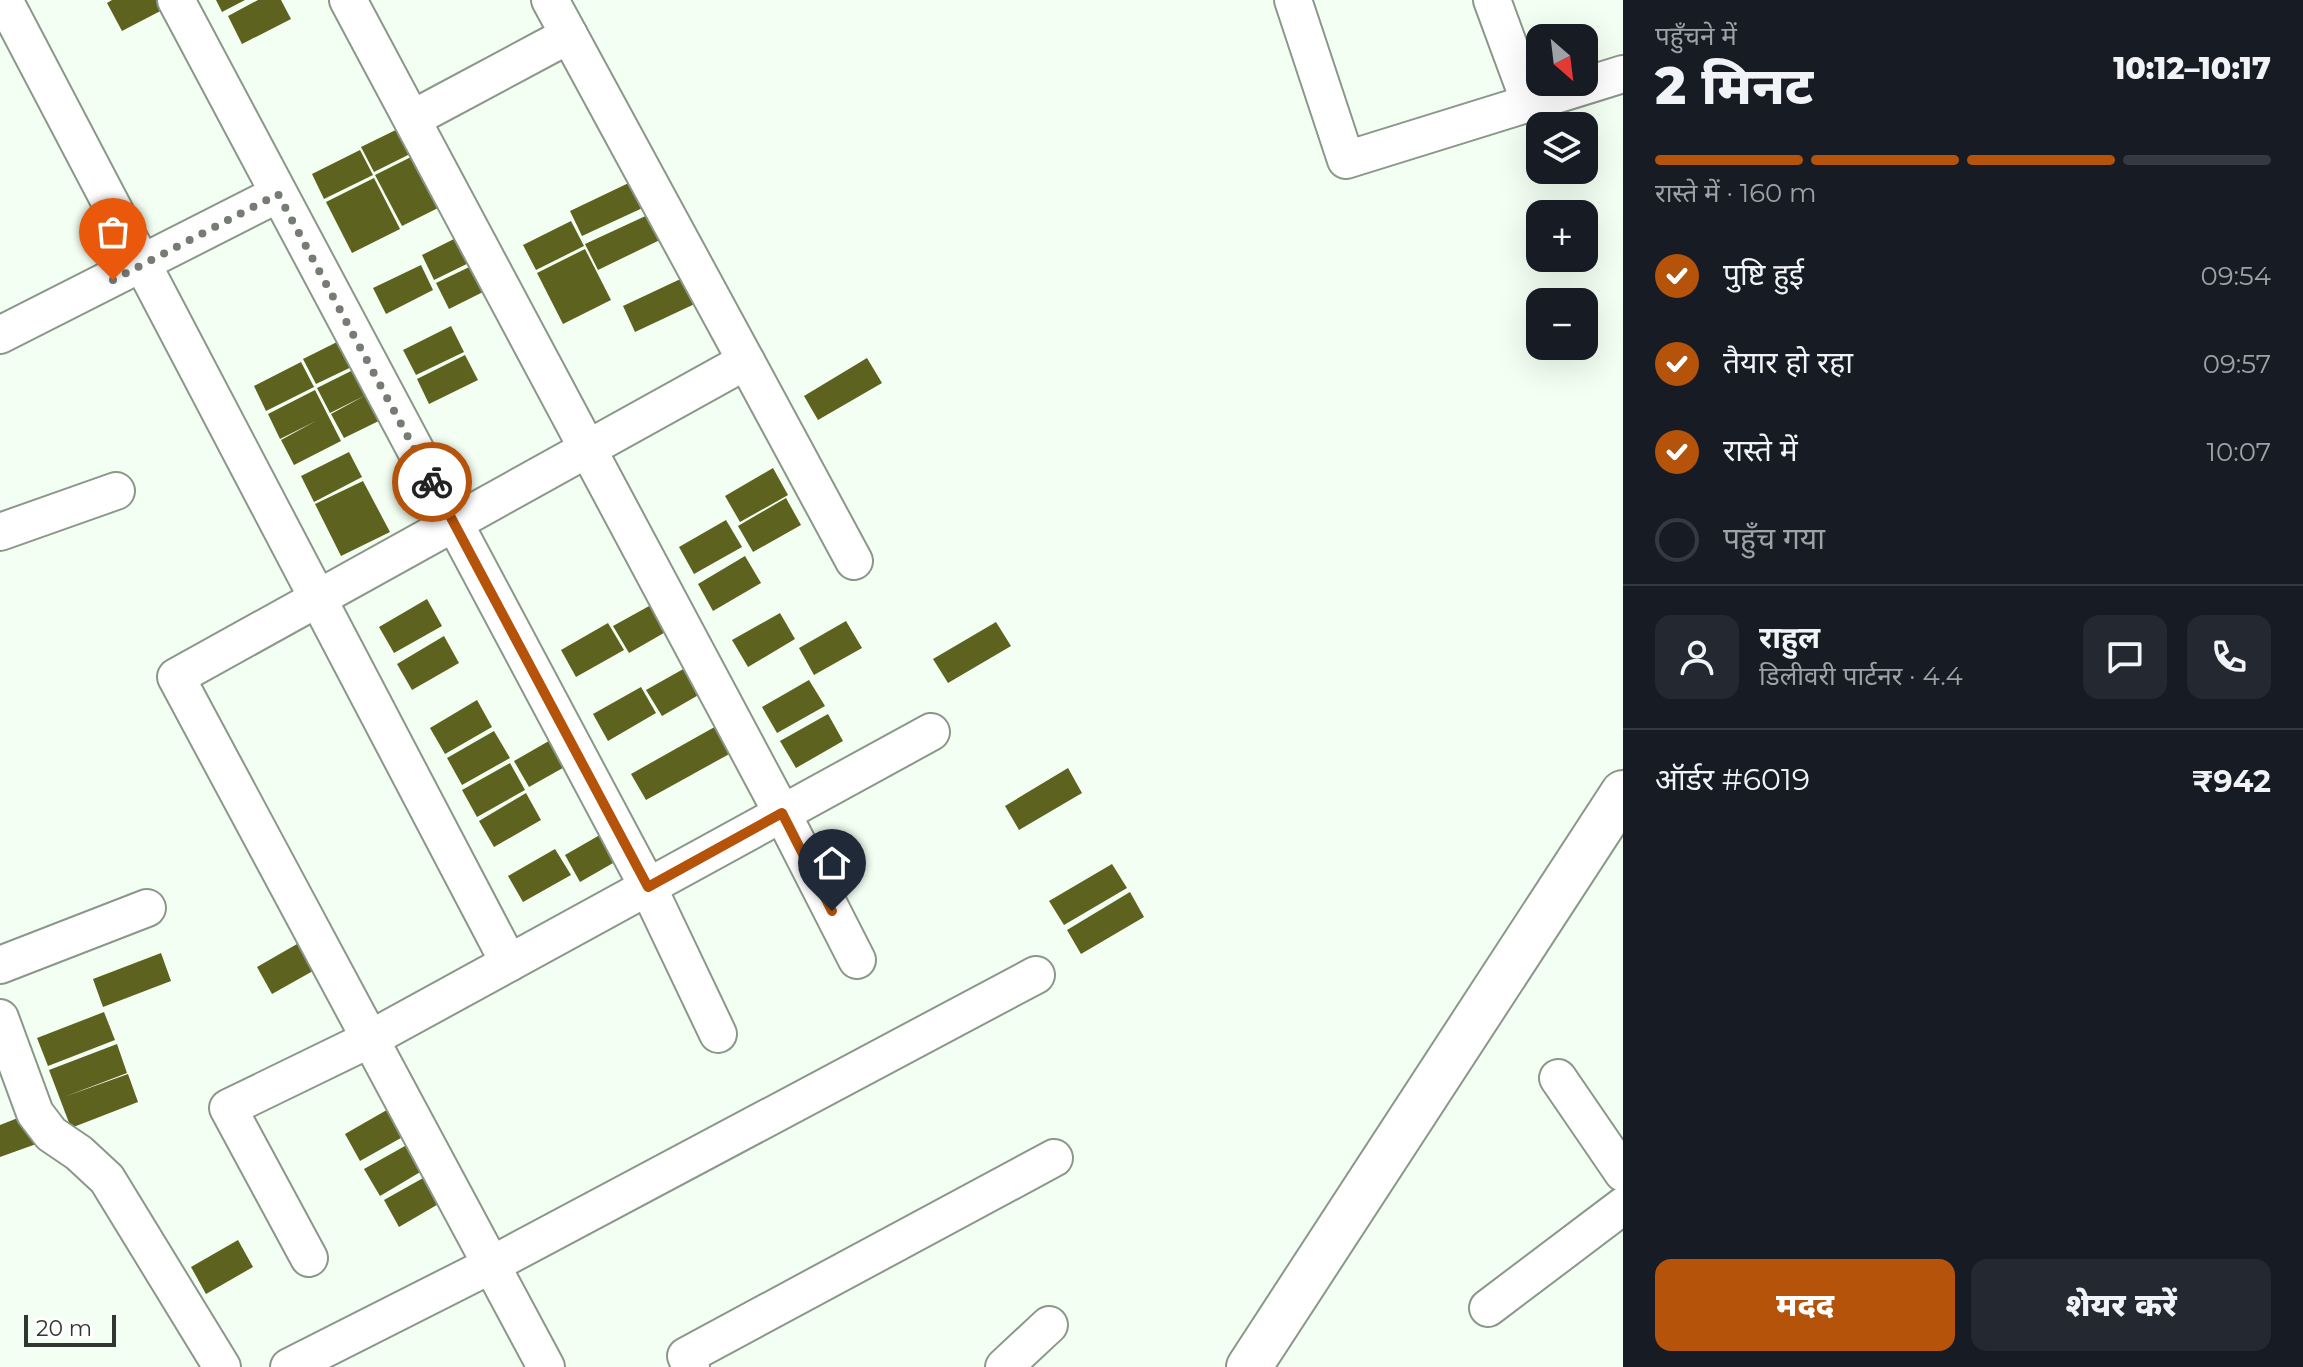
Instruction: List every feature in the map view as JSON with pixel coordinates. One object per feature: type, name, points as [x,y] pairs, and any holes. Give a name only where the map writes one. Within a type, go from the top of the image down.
[{"type":"street","points":[[4,0],[509,963]]},
{"type":"street","points":[[176,0],[648,887],[718,1034]]},
{"type":"street","points":[[348,0],[782,813],[857,960]]},
{"type":"street","points":[[550,0],[854,561]]},
{"type":"street","points":[[1293,0],[1346,160],[1623,74]]},
{"type":"street","points":[[1492,0],[1530,103]]},
{"type":"street","points":[[412,119],[569,35]]},
{"type":"street","points":[[0,335],[278,194]]},
{"type":"street","points":[[546,1367],[176,677],[746,361]]},
{"type":"street","points":[[0,532],[116,491]]},
{"type":"street","points":[[309,1258],[228,1108],[370,1039],[931,732]]},
{"type":"street","points":[[1249,1367],[1623,793]]},
{"type":"street","points":[[0,965],[147,908]]},
{"type":"street","points":[[289,1367],[491,1265],[1036,975]]},
{"type":"street","points":[[0,1018],[35,1113],[51,1134],[79,1153],[107,1179],[222,1367]]},
{"type":"street","points":[[1558,1078],[1623,1173]]},
{"type":"street","points":[[681,1363],[1054,1158]]},
{"type":"street","points":[[1488,1308],[1623,1206]]},
{"type":"street","points":[[1004,1367],[1049,1325]]},
{"type":"building","points":[[112,0],[167,0],[170,6],[122,31],[107,3]]},
{"type":"building","points":[[216,0],[245,0],[222,12]]},
{"type":"building","points":[[258,0],[281,0],[291,19],[242,44],[228,16]]},
{"type":"building","points":[[410,123],[422,148],[374,172],[361,147]]},
{"type":"building","points":[[360,150],[373,175],[324,199],[312,174]]},
{"type":"building","points":[[423,151],[450,202],[402,226],[375,175]]},
{"type":"building","points":[[374,178],[400,229],[352,253],[326,202]]},
{"type":"building","points":[[637,179],[649,205],[582,236],[570,211]]},
{"type":"building","points":[[652,213],[664,238],[598,270],[585,244]]},
{"type":"building","points":[[571,221],[584,246],[536,270],[523,245]]},
{"type":"building","points":[[470,231],[483,256],[434,280],[422,255]]},
{"type":"building","points":[[585,249],[611,300],[563,324],[537,273]]},
{"type":"building","points":[[484,260],[497,285],[449,309],[436,283]]},
{"type":"building","points":[[421,265],[433,290],[386,314],[373,288]]},
{"type":"building","points":[[689,275],[701,301],[635,332],[623,306]]},
{"type":"building","points":[[451,326],[464,352],[416,375],[403,350]]},
{"type":"building","points":[[351,335],[364,361],[316,384],[303,359]]},
{"type":"building","points":[[465,355],[478,380],[429,404],[417,379]]},
{"type":"building","points":[[867,358],[882,383],[818,420],[804,396]]},
{"type":"building","points":[[301,362],[314,387],[266,411],[254,386]]},
{"type":"building","points":[[365,364],[391,415],[344,438],[331,414],[366,395],[330,413],[317,388]]},
{"type":"building","points":[[315,390],[341,441],[294,465],[281,440],[316,421],[280,439],[268,414]]},
{"type":"building","points":[[349,452],[362,477],[314,502],[301,476]]},
{"type":"building","points":[[773,468],[788,495],[740,522],[725,496]]},
{"type":"building","points":[[363,481],[390,532],[341,556],[315,504]]},
{"type":"building","points":[[786,498],[801,525],[753,552],[738,526]]},
{"type":"building","points":[[726,520],[742,547],[694,574],[679,547]]},
{"type":"building","points":[[745,556],[761,583],[713,611],[698,584]]},
{"type":"building","points":[[427,599],[442,626],[394,653],[379,627]]},
{"type":"building","points":[[660,600],[676,626],[629,653],[613,626]]},
{"type":"building","points":[[780,613],[795,639],[748,667],[732,640]]},
{"type":"building","points":[[846,621],[862,648],[814,675],[799,648]]},
{"type":"building","points":[[996,622],[1011,646],[948,683],[933,659]]},
{"type":"building","points":[[608,623],[624,650],[576,677],[561,650]]},
{"type":"building","points":[[444,636],[459,663],[412,690],[397,664]]},
{"type":"building","points":[[694,663],[709,689],[662,716],[646,690]]},
{"type":"building","points":[[809,680],[825,706],[777,733],[762,707]]},
{"type":"building","points":[[641,687],[656,713],[608,741],[593,714]]},
{"type":"building","points":[[477,700],[492,727],[445,754],[430,728]]},
{"type":"building","points":[[828,714],[843,741],[796,768],[780,741]]},
{"type":"building","points":[[727,720],[742,747],[646,800],[631,774]]},
{"type":"building","points":[[494,731],[510,758],[462,785],[447,758]]},
{"type":"building","points":[[561,734],[577,760],[529,787],[514,761]]},
{"type":"building","points":[[510,763],[525,790],[477,817],[462,790]]},
{"type":"building","points":[[1068,768],[1082,793],[1019,830],[1005,806]]},
{"type":"building","points":[[526,793],[541,820],[494,847],[479,821]]},
{"type":"building","points":[[612,828],[627,855],[580,882],[565,855]]},
{"type":"building","points":[[555,849],[571,875],[523,902],[508,876]]},
{"type":"building","points":[[1112,864],[1127,888],[1064,925],[1049,901]]},
{"type":"building","points":[[1130,892],[1144,917],[1081,954],[1067,930]]},
{"type":"building","points":[[304,940],[320,967],[272,994],[257,967]]},
{"type":"building","points":[[161,953],[171,981],[103,1007],[93,979]]},
{"type":"building","points":[[104,1012],[115,1040],[48,1066],[37,1038]]},
{"type":"building","points":[[117,1044],[127,1073],[64,1097],[128,1074],[138,1102],[71,1128],[49,1070]]},
{"type":"building","points":[[392,1107],[408,1134],[360,1161],[345,1134]]},
{"type":"building","points":[[28,1114],[39,1143],[0,1157],[0,1125]]},
{"type":"building","points":[[412,1142],[427,1168],[380,1196],[364,1169]]},
{"type":"building","points":[[432,1173],[447,1199],[399,1227],[384,1200]]},
{"type":"building","points":[[238,1240],[253,1267],[206,1294],[191,1267]]},
{"type":"way so far","points":[[113,280],[278,194],[432,482]]},
{"type":"route","points":[[432,482],[648,887],[782,813],[832,911]]}]
